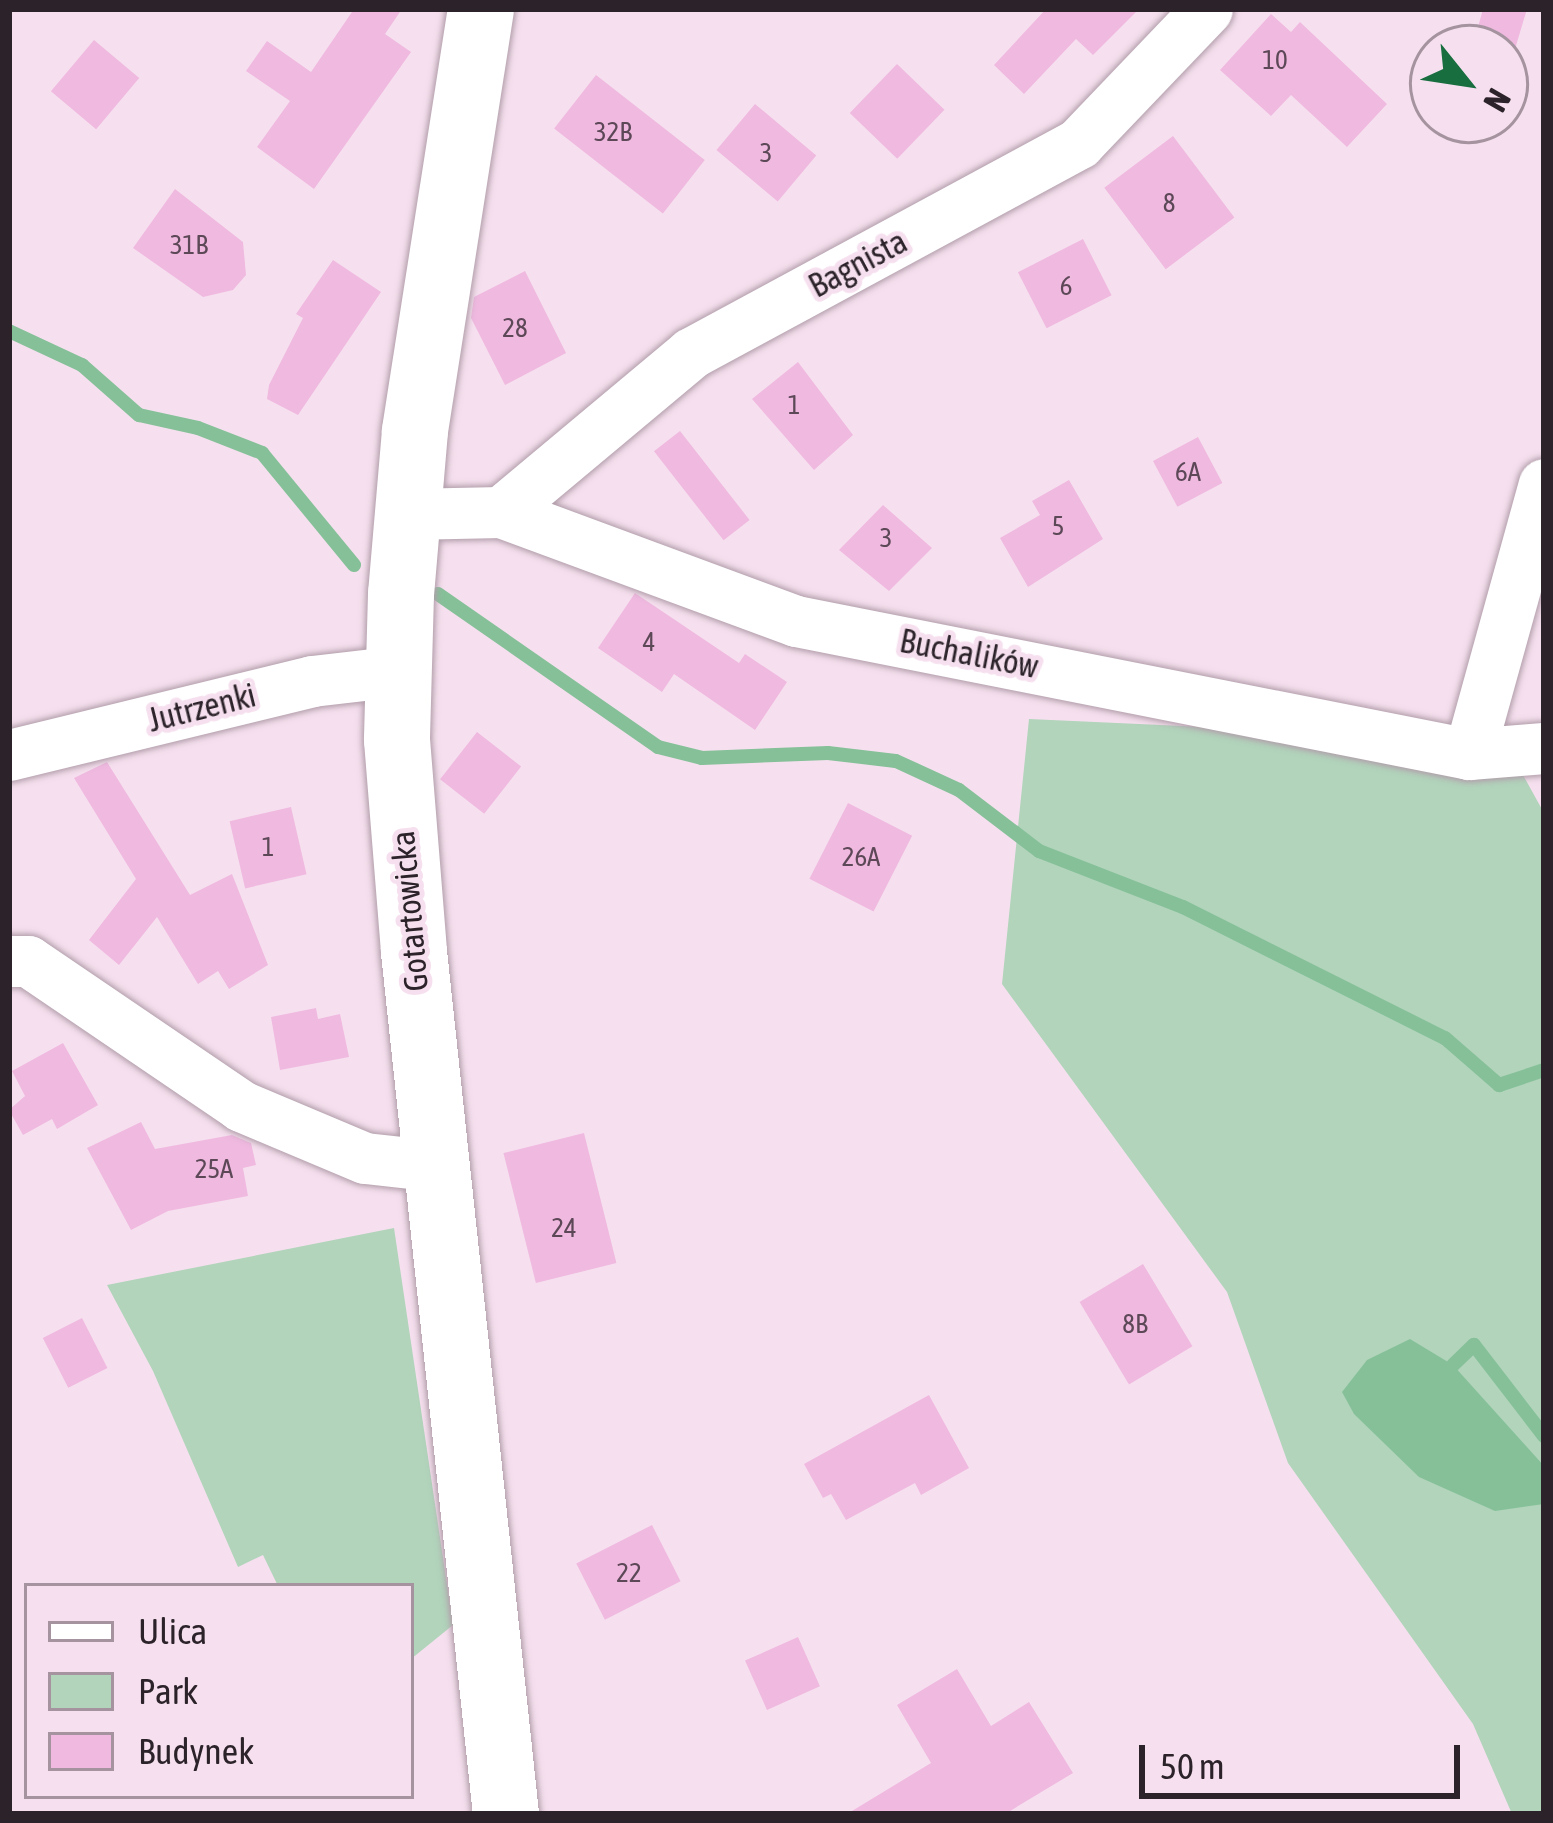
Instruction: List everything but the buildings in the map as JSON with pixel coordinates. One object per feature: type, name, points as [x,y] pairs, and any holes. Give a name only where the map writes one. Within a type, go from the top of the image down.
[{"type":"street","name":"Gotartowicka","points":[[481,9],[440,245],[407,514],[398,671],[402,826],[506,1814]]},
{"type":"street","name":"Bagnista","points":[[501,512],[691,353],[1079,142],[1207,9]]},
{"type":"street","points":[[1469,754],[1544,484]]},
{"type":"street","name":"Buchalików","points":[[407,514],[501,512],[796,621],[1469,754],[1544,748]]},
{"type":"street","name":"Jutrzenki","points":[[9,755],[312,681],[398,671]]},
{"type":"street","points":[[9,961],[28,961],[241,1106],[365,1158],[437,1166]]},
{"type":"green space","points":[[1029,719],[1227,728],[1523,775],[1544,813],[1544,1814],[1512,1814],[1473,1724],[1288,1463],[1227,1292],[1002,984]]},
{"type":"green space","points":[[394,1228],[453,1625],[414,1657],[414,1583],[277,1583],[263,1555],[238,1567],[153,1371],[107,1285]]},
{"type":"shaded area","points":[[1410,1339],[1453,1365],[1544,1466],[1544,1504],[1495,1511],[1419,1477],[1354,1414],[1342,1392],[1367,1360]]},
{"type":"waterway","points":[[9,331],[82,365],[139,415],[198,428],[262,453],[354,565]]},
{"type":"waterway","points":[[438,594],[658,747],[702,758],[828,753],[896,761],[959,790],[1039,851],[1183,907],[1445,1038],[1499,1085],[1544,1070]]},
{"type":"waterway","points":[[1453,1365],[1474,1345],[1544,1436]]}]
